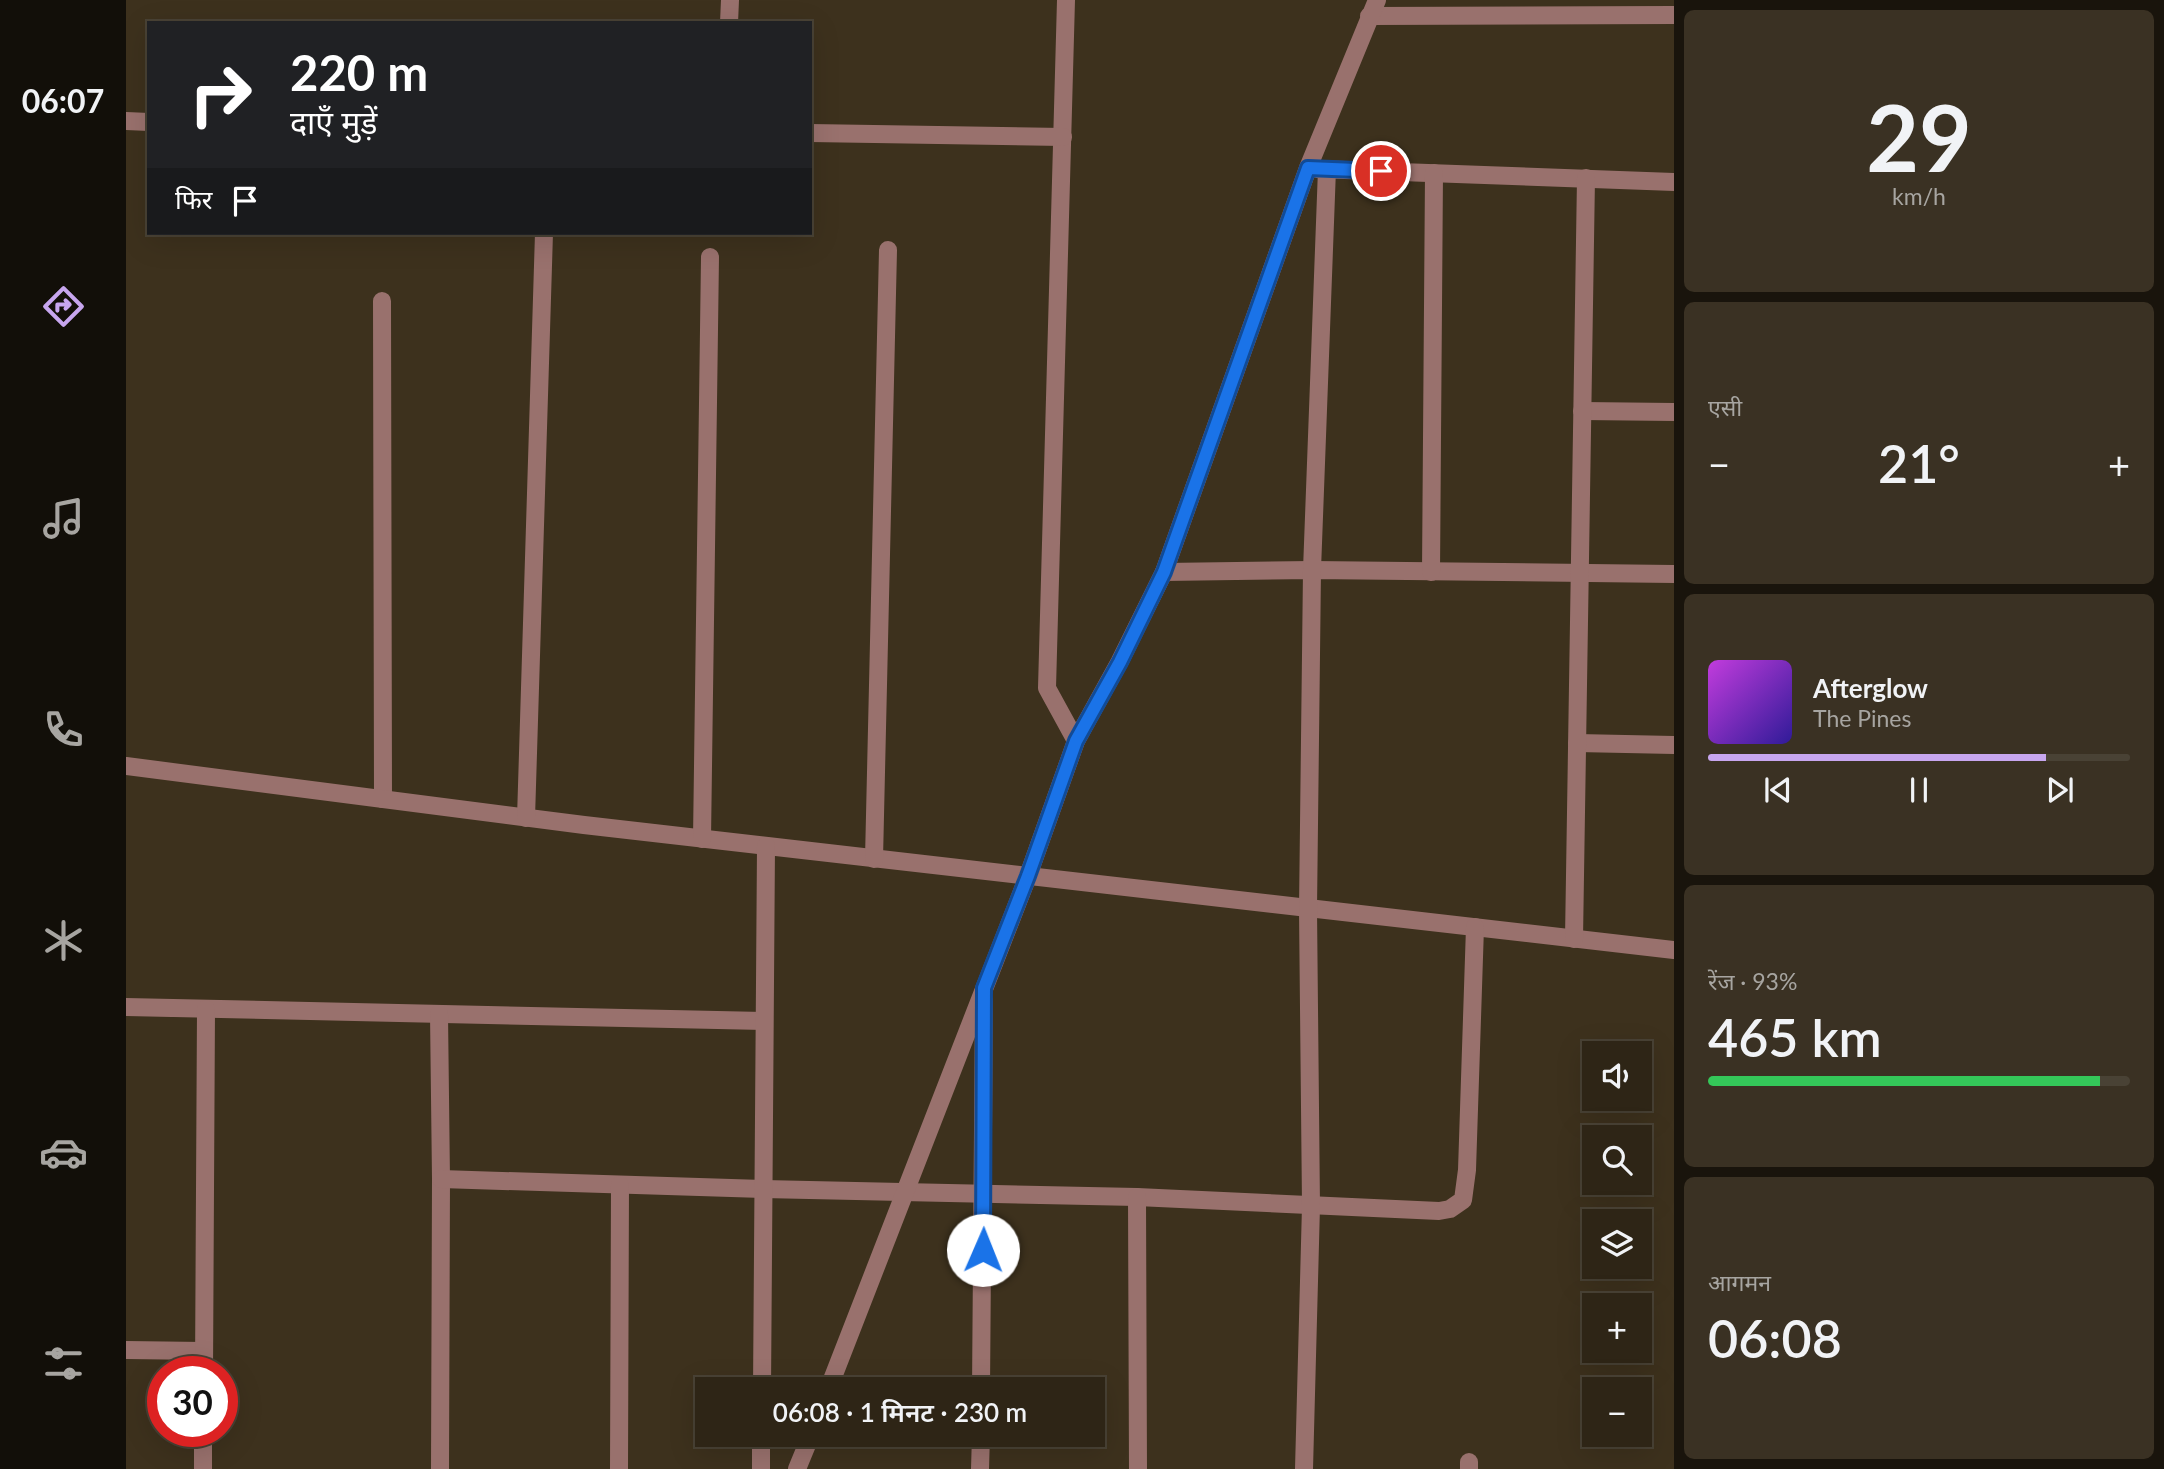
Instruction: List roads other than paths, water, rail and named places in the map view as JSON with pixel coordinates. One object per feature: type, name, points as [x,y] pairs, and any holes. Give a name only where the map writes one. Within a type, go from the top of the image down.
[{"type":"street","points":[[729,21],[730,0]]},
{"type":"street","points":[[1066,0],[1047,688],[1076,741]]},
{"type":"street","points":[[833,1377],[1028,876],[1076,741],[1120,662],[1164,572],[1308,168],[1373,8],[1592,8],[1674,15]]},
{"type":"street","points":[[126,121],[147,122]]},
{"type":"street","points":[[812,133],[1063,137]]},
{"type":"street","points":[[1308,168],[1674,182]]},
{"type":"street","points":[[1304,1469],[1311,1206],[1308,909],[1312,570],[1327,169]]},
{"type":"street","points":[[1431,572],[1434,173]]},
{"type":"street","points":[[1574,939],[1586,178]]},
{"type":"street","points":[[526,818],[544,235]]},
{"type":"street","points":[[874,859],[888,250]]},
{"type":"street","points":[[702,839],[710,257]]},
{"type":"street","points":[[383,301],[383,799]]},
{"type":"street","points":[[1583,411],[1674,412]]},
{"type":"street","points":[[1164,572],[1312,570],[1674,574]]},
{"type":"street","points":[[1577,743],[1674,745]]},
{"type":"street","points":[[126,765],[526,818],[1674,950]]},
{"type":"street","points":[[762,1377],[766,846]]},
{"type":"street","points":[[441,1179],[1137,1197],[1439,1211],[1450,1209],[1463,1200],[1467,1170],[1475,927]]},
{"type":"street","points":[[981,1377],[984,988]]},
{"type":"street","points":[[126,1007],[764,1021]]},
{"type":"street","points":[[204,1356],[206,1009]]},
{"type":"street","points":[[439,1014],[440,1469]]},
{"type":"street","points":[[619,1469],[620,1185]]},
{"type":"street","points":[[1137,1197],[1138,1469]]},
{"type":"street","points":[[126,1350],[204,1351]]},
{"type":"street","points":[[203,1447],[203,1469]]},
{"type":"street","points":[[761,1447],[761,1469]]},
{"type":"street","points":[[797,1469],[806,1447]]},
{"type":"street","points":[[980,1469],[981,1447]]}]
